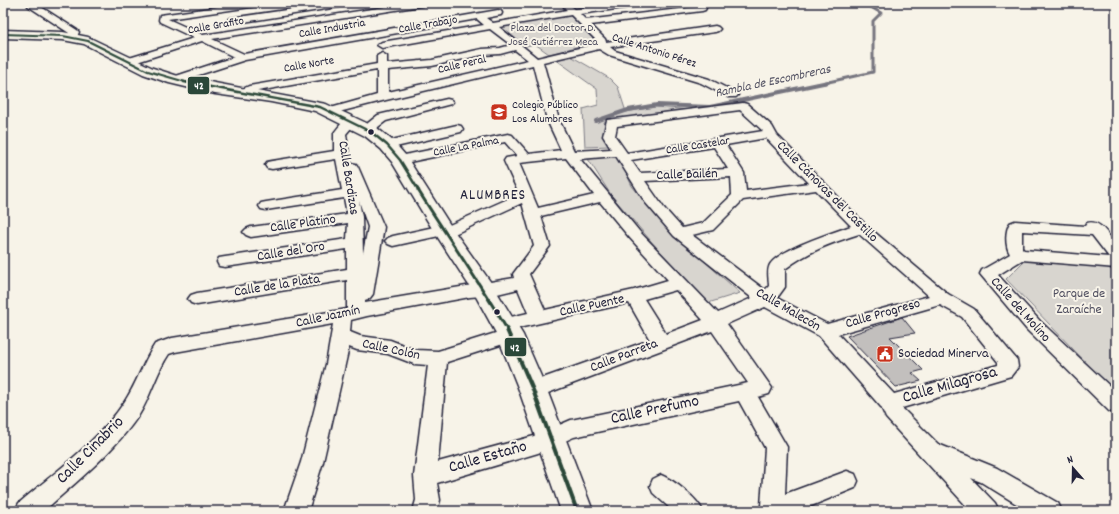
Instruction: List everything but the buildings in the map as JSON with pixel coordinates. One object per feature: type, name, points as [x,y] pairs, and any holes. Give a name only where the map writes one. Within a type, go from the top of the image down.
[{"type":"street","points":[[244,57],[163,20],[163,17],[264,3]]},
{"type":"street","points":[[231,20],[350,3],[382,45],[383,97]]},
{"type":"street","name":"Calle Grafito","points":[[130,61],[203,38],[358,15],[427,3]]},
{"type":"street","name":"Calle Antonio Pérez","points":[[563,3],[602,41],[600,46],[612,53],[705,81],[732,95]]},
{"type":"street","name":"Calle Trabajo","points":[[382,45],[572,12],[645,3]]},
{"type":"street","points":[[668,3],[680,11]]},
{"type":"street","points":[[31,4],[74,32],[73,37]]},
{"type":"street","points":[[228,8],[235,34]]},
{"type":"street","points":[[583,23],[702,8]]},
{"type":"street","points":[[458,12],[466,18]]},
{"type":"street","name":"Calle Industria","points":[[174,80],[244,57],[498,13]]},
{"type":"street","points":[[478,16],[517,45],[517,47],[538,63],[553,120],[570,154],[603,197],[679,283],[716,322],[753,390],[776,447],[772,511],[847,481]]},
{"type":"street","name":"Calle Peral","points":[[331,111],[383,97],[600,46],[715,29]]},
{"type":"street","points":[[3,34],[73,37],[100,45],[148,71],[174,80],[215,89],[298,102],[331,111],[371,132],[387,145],[400,160],[444,231],[484,290],[507,330],[533,390],[577,511]]},
{"type":"street","name":"Calle Norte","points":[[242,93],[249,89],[382,66],[435,62],[482,52],[500,51],[517,47]]},
{"type":"street","points":[[371,132],[372,126],[382,118],[447,102]]},
{"type":"street","name":"Calle Cánovas del Castillo","points":[[611,123],[743,106],[768,129],[772,137],[818,186],[861,228],[942,298],[968,313],[1008,360],[1008,367]]},
{"type":"street","name":"Calle Bardizas","points":[[351,121],[340,133],[341,154],[355,217],[357,273],[351,319]]},
{"type":"street","name":"Calle Bardizas","points":[[296,511],[305,490],[376,227],[351,166],[351,121]]},
{"type":"street","name":"Calle Malecón","points":[[611,123],[609,136],[623,154],[655,206],[679,233],[766,300],[825,331],[890,403],[893,412],[930,451],[989,476],[1050,511]]},
{"type":"street","points":[[387,145],[456,130]]},
{"type":"street","name":"Calle Castelar","points":[[570,154],[623,154],[718,143],[771,133]]},
{"type":"street","name":"Calle La Palma","points":[[400,160],[508,138],[526,158]]},
{"type":"street","points":[[718,143],[737,173],[739,196]]},
{"type":"street","points":[[272,165],[341,154]]},
{"type":"street","points":[[539,317],[521,274],[542,246],[526,196],[525,188],[511,161],[526,158],[570,154]]},
{"type":"street","name":"Calle Bailén","points":[[637,178],[737,173]]},
{"type":"street","points":[[679,233],[708,227],[739,196],[818,186]]},
{"type":"street","points":[[266,206],[350,193]]},
{"type":"street","points":[[393,240],[444,231],[526,196]]},
{"type":"street","points":[[533,214],[603,197]]},
{"type":"street","name":"Calle Platino","points":[[251,232],[355,217]]},
{"type":"street","points":[[1116,255],[1094,228],[1015,226],[1014,248],[1019,255],[1116,263]]},
{"type":"street","points":[[766,300],[777,287],[777,267],[796,253],[817,243],[861,228]]},
{"type":"street","name":"Calle del Oro","points":[[225,262],[356,243]]},
{"type":"street","name":"Calle del Molino","points":[[1019,255],[988,274],[1004,295],[1047,341],[1116,405]]},
{"type":"street","name":"Calle de la Plata","points":[[197,299],[357,273]]},
{"type":"street","name":"Calle Jazmín","points":[[172,345],[351,319],[524,282]]},
{"type":"street","name":"Calle Puente","points":[[507,330],[539,317],[634,296],[679,283]]},
{"type":"street","points":[[634,296],[661,342]]},
{"type":"street","name":"Calle Progreso","points":[[825,331],[942,298]]},
{"type":"street","name":"Calle Parreta","points":[[533,390],[700,329],[739,310],[766,300]]},
{"type":"street","name":"Calle Colón","points":[[351,319],[358,343],[390,347],[414,357],[438,358],[507,330]]},
{"type":"street","name":"Calle Cinabrio","points":[[28,511],[97,449],[116,429],[144,389],[162,349],[172,345]]},
{"type":"street","points":[[425,511],[428,500],[425,476],[438,358]]},
{"type":"street","name":"Calle Milagrosa","points":[[890,403],[1004,371],[1008,367]]},
{"type":"street","name":"Calle Prefumo","points":[[550,438],[571,429],[753,390]]},
{"type":"street","name":"Calle Estaño","points":[[425,476],[538,444],[550,438]]},
{"type":"street","points":[[930,451],[987,511]]},
{"type":"street","points":[[662,486],[691,511]]},
{"type":"green space","name":"Plaza del Doctor D. José Gutiérrez Meca","points":[[569,15],[596,42],[549,54],[535,44],[526,46],[499,26]]},
{"type":"green space","points":[[569,55],[609,78],[618,87],[626,112],[655,107],[693,110],[604,122],[610,146],[585,147],[583,109],[598,105],[597,89],[555,59]]},
{"type":"green space","points":[[618,156],[632,186],[666,227],[740,293],[708,303],[657,248],[611,195],[588,159]]},
{"type":"green space","name":"Parque de Zaraíche","points":[[1026,259],[1106,267],[1116,272],[1116,394],[1006,279]]},
{"type":"waterway","name":"Rambla de Escombreras","points":[[824,83],[873,72],[873,21],[881,13],[864,3]]},
{"type":"waterway","name":"Rambla de Escombreras","points":[[596,121],[628,110],[657,105],[710,107],[828,82]]},
{"type":"transit line","name":"42","points":[[3,34],[63,36],[88,41],[148,71],[174,80],[215,89],[271,97],[320,107],[371,132],[387,145],[400,160],[443,230],[484,290],[510,335],[533,390],[577,511]]},
{"type":"place","name":"Colegio Público Los Alumbres","points":[[499,112]]},
{"type":"place","name":"Sociedad Minerva","points":[[885,354]]},
{"type":"district","name":"ALUMBRES","points":[[493,196]]}]
